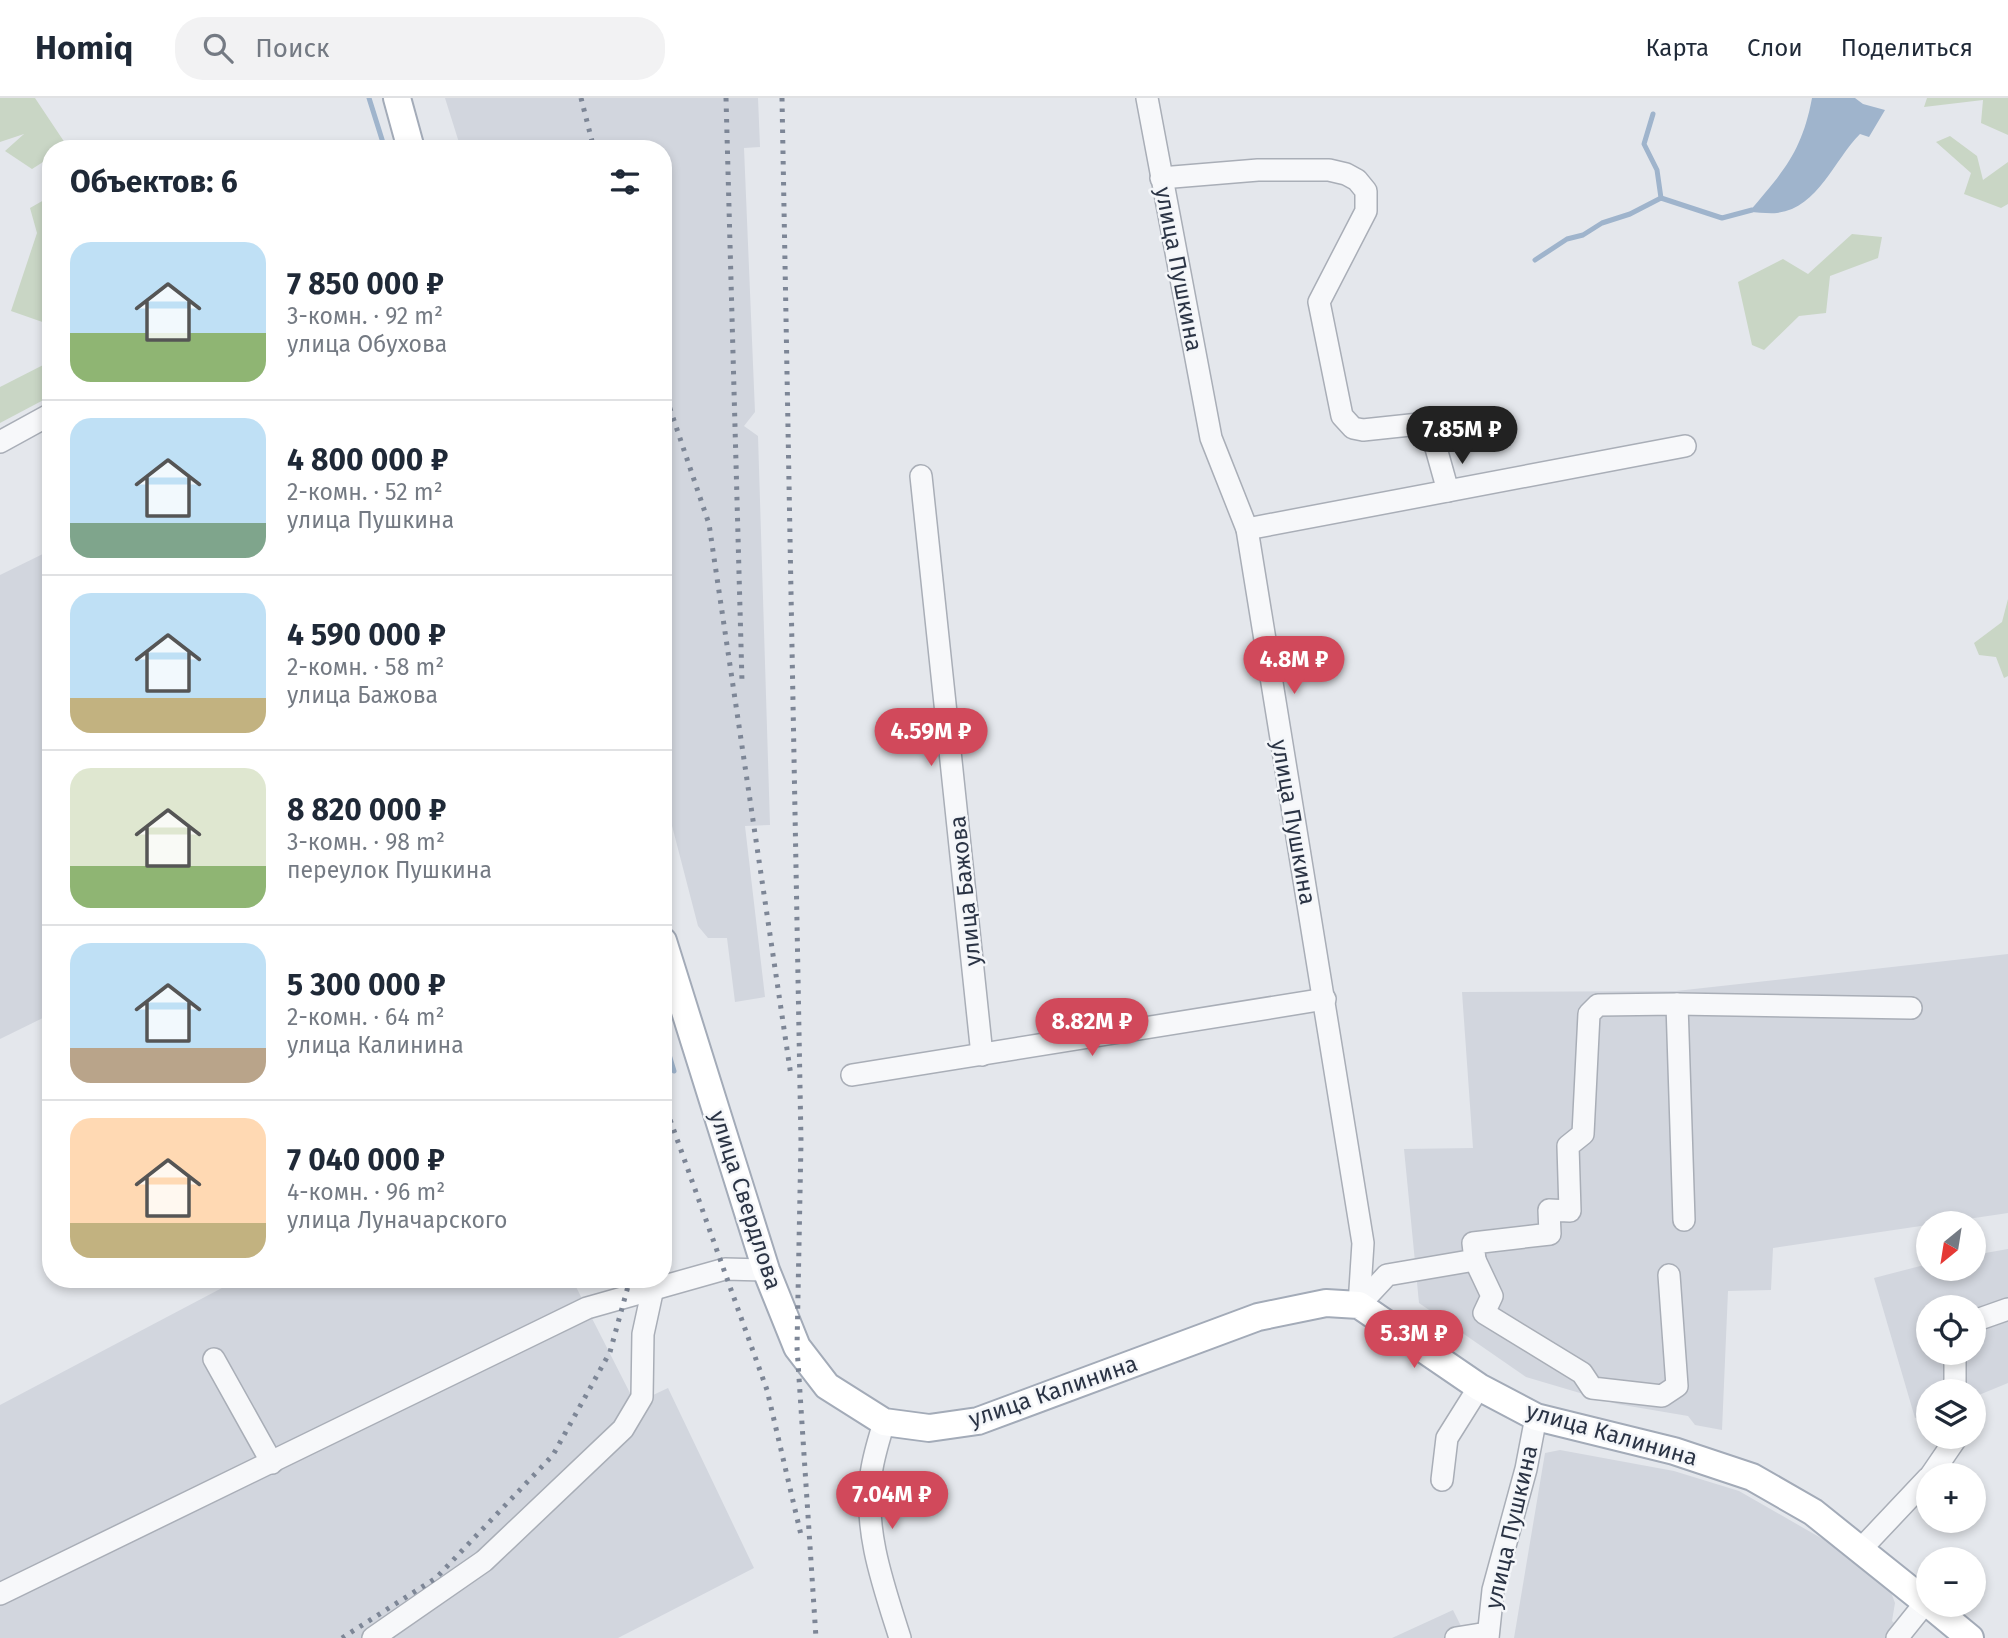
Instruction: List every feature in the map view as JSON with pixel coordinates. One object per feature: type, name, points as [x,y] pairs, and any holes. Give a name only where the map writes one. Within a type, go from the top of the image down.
[{"type":"main road","points":[[397,98],[409,140]]},
{"type":"main road","name":"улица Свердлова","points":[[672,970],[766,1270],[797,1348],[827,1386],[884,1422]]},
{"type":"main road","name":"улица Калинина","points":[[884,1422],[929,1428],[978,1421],[1258,1317],[1326,1303],[1359,1305],[1479,1388],[1536,1416],[1674,1451],[1752,1477],[1813,1512],[1916,1593]]},
{"type":"main road","name":"улица Калинина","points":[[1945,1617],[1970,1638]]},
{"type":"street","name":"улица Пушкина","points":[[1147,98],[1211,438],[1247,529],[1363,1243],[1359,1305]]},
{"type":"street","points":[[1161,178],[1258,170],[1329,170],[1357,180],[1366,191],[1366,211],[1319,302],[1342,416],[1353,428],[1363,430],[1429,423],[1448,491]]},
{"type":"street","points":[[0,442],[42,419]]},
{"type":"street","points":[[1247,529],[1685,446]]},
{"type":"street","name":"улица Бажова","points":[[921,476],[982,1055]]},
{"type":"street","points":[[852,1075],[1325,999]]},
{"type":"street","points":[[1677,1003],[1684,1220]]},
{"type":"street","points":[[1668,1275],[1677,1386],[1662,1396],[1592,1388],[1582,1373],[1484,1313],[1492,1296],[1475,1260],[1473,1243],[1550,1234],[1549,1210],[1570,1212],[1568,1146],[1583,1134],[1589,1014],[1598,1005],[1677,1003],[1911,1008]]},
{"type":"street","points":[[1359,1305],[1387,1275],[1475,1260]]},
{"type":"street","points":[[672,1283],[724,1269],[766,1270]]},
{"type":"street","points":[[0,1594],[587,1308],[653,1288],[643,1334],[642,1397],[623,1429],[484,1561],[373,1638]]},
{"type":"street","points":[[1986,1317],[2008,1309]]},
{"type":"street","points":[[214,1359],[272,1463]]},
{"type":"street","points":[[1442,1480],[1447,1438],[1479,1388]]},
{"type":"street","name":"улица Пушкина","points":[[1488,1636],[1493,1590],[1527,1469],[1536,1416]]},
{"type":"street","points":[[884,1422],[871,1474],[869,1521],[878,1571],[900,1638]]},
{"type":"street","points":[[1861,1549],[1916,1492]]},
{"type":"street","points":[[1897,1638],[1916,1617]]},
{"type":"street","points":[[1456,1638],[1488,1636]]},
{"type":"shaded area","points":[[445,98],[758,98],[760,147],[744,148],[755,412],[744,426],[758,436],[770,825],[745,826],[765,997],[735,1002],[727,938],[708,938],[698,926],[672,826],[672,140],[458,140]]},
{"type":"shaded area","points":[[42,554],[42,1018],[0,1039],[0,575]]},
{"type":"shaded area","points":[[2008,954],[2008,1213],[1986,1216],[1986,1211],[1916,1211],[1916,1227],[1773,1248],[1771,1290],[1728,1291],[1722,1430],[1695,1425],[1688,1416],[1617,1404],[1526,1377],[1419,1303],[1404,1149],[1473,1148],[1462,992],[1676,991]]},
{"type":"shaded area","points":[[2008,1249],[2008,1383],[1986,1392],[1986,1379],[1916,1379],[1915,1418],[1874,1278],[1916,1267],[1916,1281],[1986,1281],[1986,1253]]},
{"type":"shaded area","points":[[222,1288],[577,1288],[632,1397],[651,1396],[668,1388],[754,1568],[618,1638],[0,1638],[0,1405]]},
{"type":"shaded area","points":[[1560,1450],[1674,1471],[1739,1491],[1828,1542],[1888,1584],[1895,1603],[1892,1621],[1910,1638],[1514,1638],[1545,1453]]},
{"type":"shaded area","points":[[1453,1610],[1467,1638],[1392,1638]]},
{"type":"green space","points":[[0,98],[35,98],[63,140],[42,140],[42,163],[32,169],[5,151],[24,134],[0,142]]},
{"type":"green space","points":[[1927,98],[2008,98],[2008,135],[1981,123],[1983,100],[1924,107]]},
{"type":"green space","points":[[1950,136],[1977,156],[1983,180],[2008,162],[2008,204],[2001,208],[1964,194],[1971,173],[1936,142]]},
{"type":"green space","points":[[42,201],[42,322],[11,311],[37,233],[30,208]]},
{"type":"green space","points":[[1852,234],[1882,237],[1878,258],[1830,276],[1826,313],[1799,316],[1764,350],[1752,345],[1738,282],[1783,259],[1808,274]]},
{"type":"green space","points":[[42,366],[42,401],[0,423],[0,387]]},
{"type":"green space","points":[[2008,599],[2008,676],[2004,678],[1996,657],[1979,655],[1974,643],[2002,622]]},
{"type":"water","points":[[1812,98],[1855,98],[1863,104],[1885,110],[1869,137],[1860,134],[1804,202],[1777,213],[1749,212],[1790,160],[1803,133]]},
{"type":"waterway","points":[[369,98],[382,140]]},
{"type":"waterway","points":[[1653,114],[1644,144],[1657,170],[1661,198]]},
{"type":"waterway","points":[[1535,260],[1567,239],[1583,235],[1602,223],[1630,214],[1661,198],[1722,218],[1752,210]]},
{"type":"waterway","points":[[672,1064],[674,1071]]},
{"type":"railway","points":[[581,98],[592,140]]},
{"type":"railway","points":[[726,98],[742,682]]},
{"type":"railway","points":[[782,98],[801,1142],[797,1347],[816,1638]]},
{"type":"railway","points":[[672,415],[709,524],[791,1076]]},
{"type":"railway","points":[[672,1125],[767,1390],[801,1535]]},
{"type":"railway","points":[[342,1638],[436,1578],[553,1455],[610,1352],[628,1288]]}]
